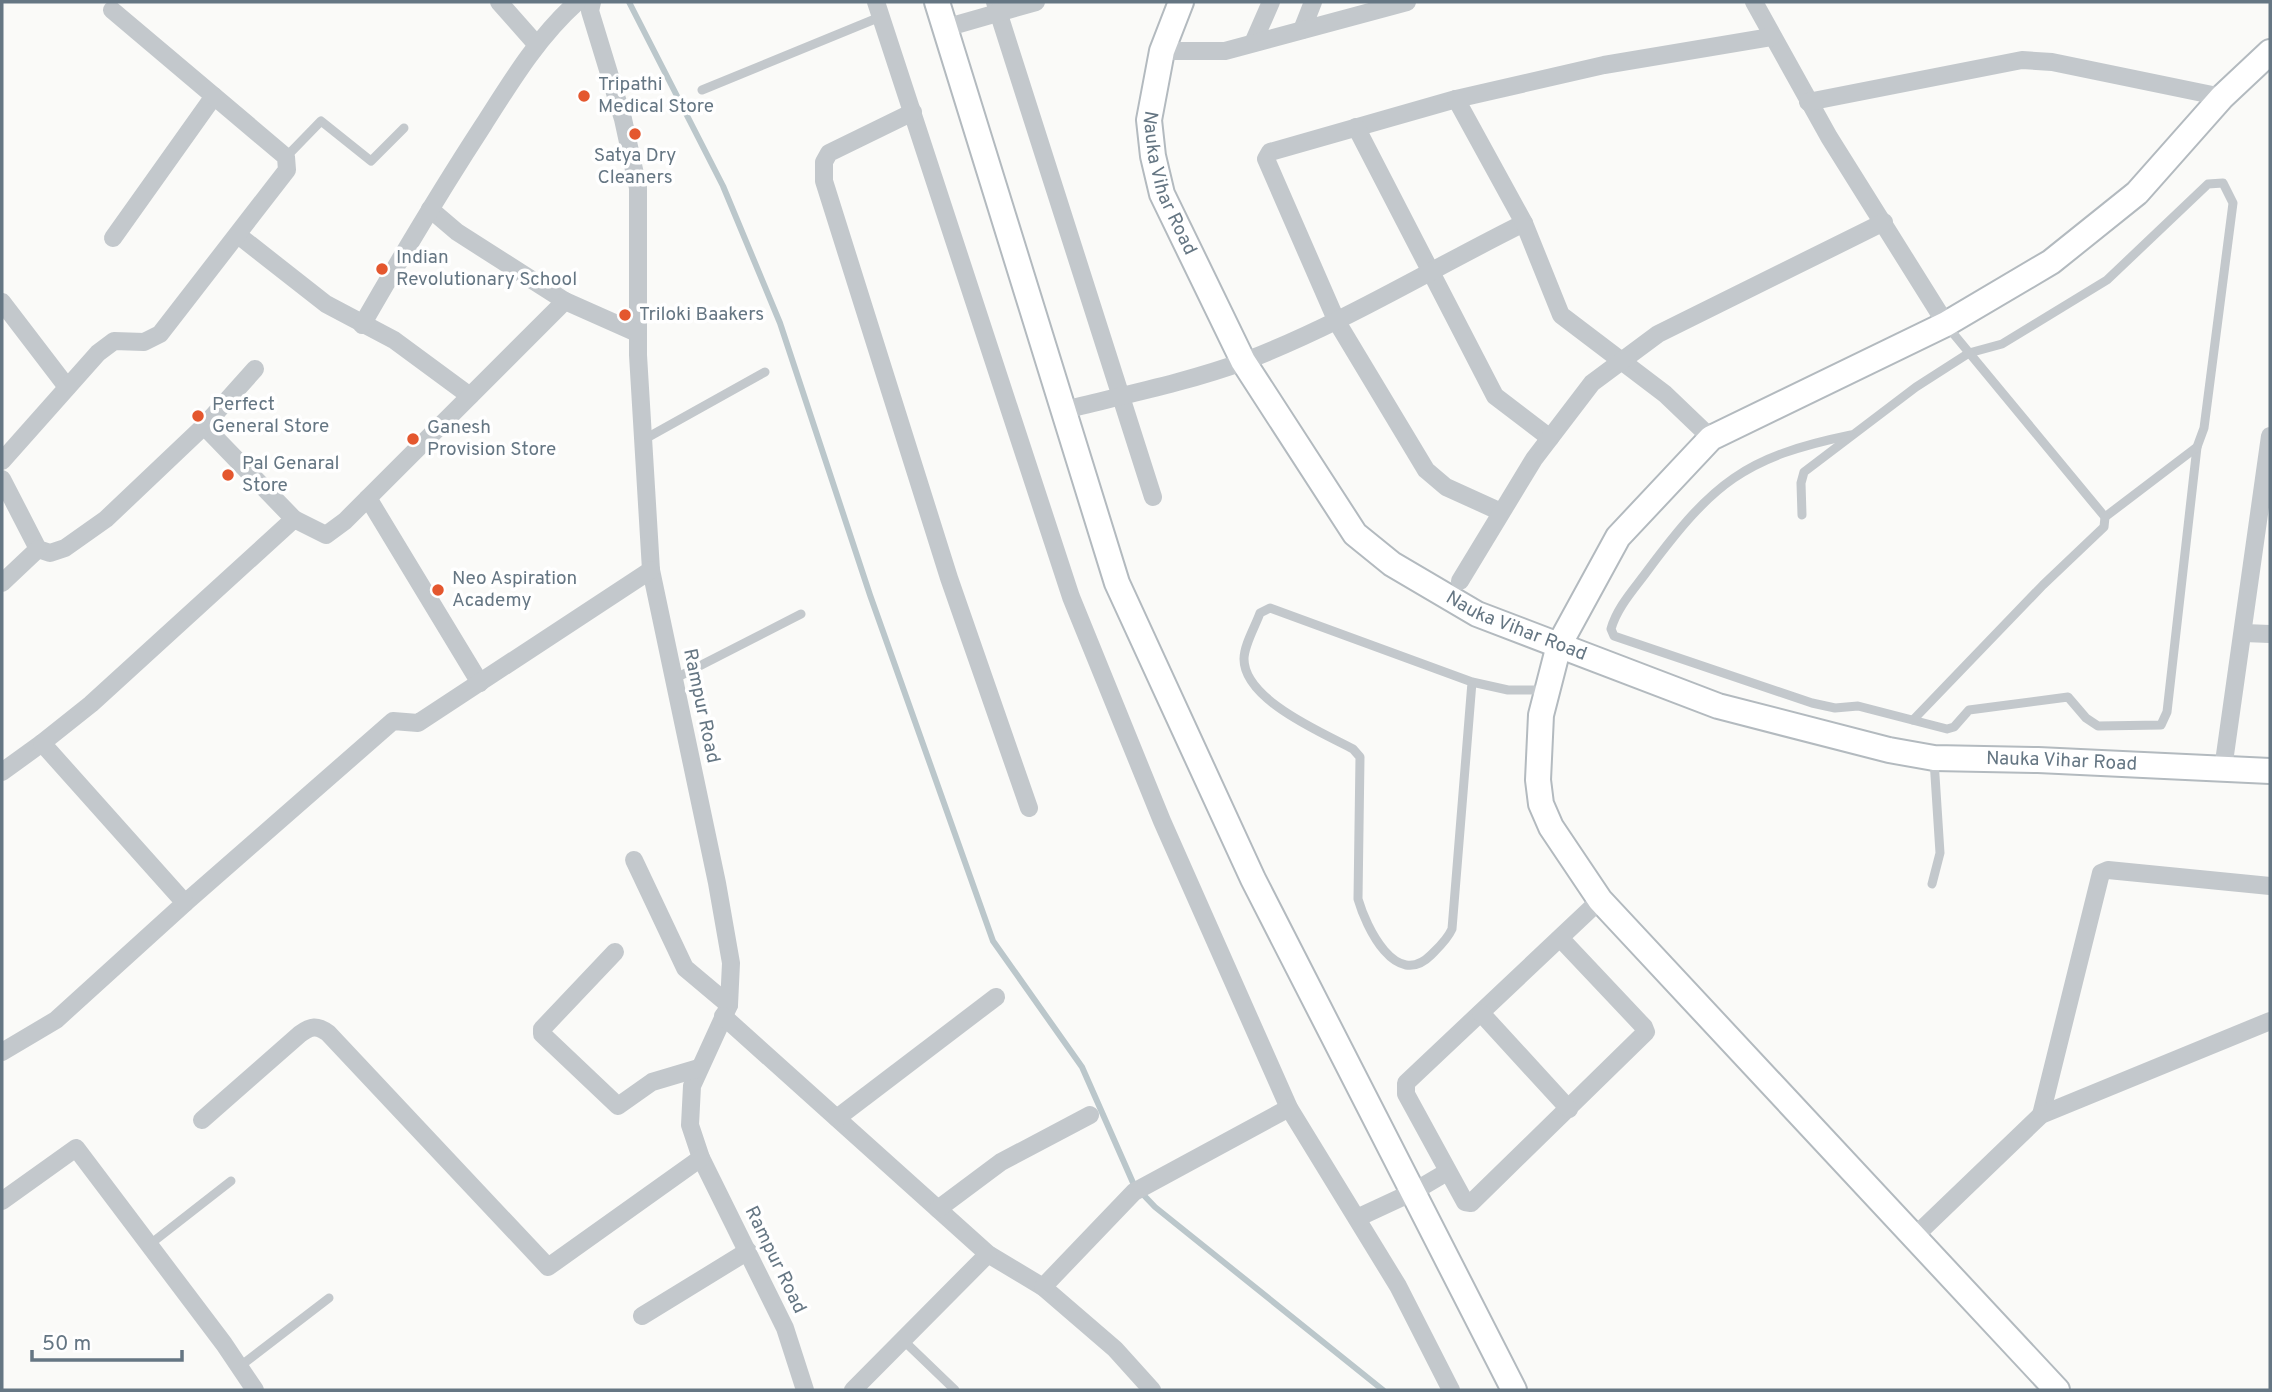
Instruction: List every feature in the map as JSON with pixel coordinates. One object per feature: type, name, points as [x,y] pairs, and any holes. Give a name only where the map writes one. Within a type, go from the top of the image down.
[{"type":"street","points":[[499,2],[537,45]]},
{"type":"street","points":[[362,325],[430,208],[537,45],[549,27],[577,2]]},
{"type":"street","name":"Rampur Road","points":[[592,2],[590,11],[623,119],[638,188],[637,332],[651,570],[729,950],[726,1010],[691,1086],[690,1125],[701,1158],[785,1328],[805,1390]]},
{"type":"street","points":[[937,2],[1117,583],[1253,879],[1514,1390]]},
{"type":"street","points":[[945,28],[997,7],[1036,2]]},
{"type":"street","name":"Nauka Vihar Road","points":[[1180,2],[1162,51],[1149,120],[1153,156],[1162,194],[1243,361],[1355,534],[1392,564],[1477,614],[1718,706],[1889,750],[1934,758],[2270,771]]},
{"type":"street","points":[[1253,43],[1271,2]]},
{"type":"street","points":[[1302,30],[1313,2]]},
{"type":"street","points":[[1162,51],[1225,51],[1376,6],[1407,2]]},
{"type":"street","points":[[1754,2],[1808,102],[1946,324]]},
{"type":"street","points":[[997,7],[1153,497]]},
{"type":"street","points":[[878,9],[1071,597],[1162,821],[1289,1108],[1398,1286],[1451,1390]]},
{"type":"street","points":[[2,461],[98,352],[114,341],[144,342],[160,334],[287,170],[286,157],[112,10]]},
{"type":"street","points":[[1501,512],[1446,487],[1426,470],[1337,322],[1266,154],[1456,99],[1604,65],[1771,37]]},
{"type":"street","points":[[2057,1390],[1929,1222],[1600,900],[1551,827],[1541,804],[1538,780],[1541,715],[1559,645],[1618,537],[1711,438],[1946,324],[2051,262],[2137,193],[2222,97],[2270,52]]},
{"type":"street","points":[[1808,102],[2022,60],[2052,62],[2222,97]]},
{"type":"street","points":[[113,238],[214,96]]},
{"type":"street","points":[[1456,99],[1524,223],[1561,315],[1665,394],[1711,438]]},
{"type":"street","points":[[913,112],[829,153],[824,162],[824,181],[949,578],[1029,808]]},
{"type":"street","points":[[1356,127],[1495,396],[1550,438]]},
{"type":"street","points":[[430,208],[457,232],[565,301],[637,332]]},
{"type":"street","points":[[1460,582],[1501,512],[1550,438],[1592,383],[1658,334],[1884,222]]},
{"type":"street","points":[[1064,410],[1243,361],[1337,322],[1428,270],[1524,223]]},
{"type":"street","points":[[239,235],[326,304],[394,341],[470,396]]},
{"type":"street","points":[[204,426],[294,519],[326,536],[369,498],[565,301]]},
{"type":"street","points":[[2,302],[67,387]]},
{"type":"street","points":[[2,479],[38,549],[50,553],[65,548],[106,519],[204,426],[255,369]]},
{"type":"street","points":[[2223,769],[2270,436]]},
{"type":"street","points":[[369,498],[480,682]]},
{"type":"street","points":[[2,772],[91,704],[294,519]]},
{"type":"street","points":[[2,583],[38,549]]},
{"type":"street","points":[[2,1052],[56,1020],[393,721],[418,723],[651,570]]},
{"type":"street","points":[[2244,633],[2270,634]]},
{"type":"street","points":[[42,743],[185,903]]},
{"type":"street","points":[[634,860],[685,968],[726,1010],[837,1118],[988,1254],[1043,1287],[1115,1349],[1152,1390]]},
{"type":"street","points":[[2041,1115],[2101,873],[2108,870],[2270,886]]},
{"type":"street","points":[[1560,938],[1646,1032],[1471,1203],[1461,1199],[1405,1089],[1406,1083],[1600,900]]},
{"type":"street","points":[[615,952],[542,1029],[542,1034],[618,1106],[652,1082],[699,1068]]},
{"type":"street","points":[[837,1118],[996,997]]},
{"type":"street","points":[[1481,1013],[1569,1109]]},
{"type":"street","points":[[1929,1222],[2041,1115],[2270,1021]]},
{"type":"street","points":[[202,1120],[300,1034],[310,1027],[319,1026],[328,1032],[548,1267],[701,1158]]},
{"type":"street","points":[[1043,1287],[1142,1187],[1289,1108]]},
{"type":"street","points":[[938,1209],[1001,1162],[1090,1115]]},
{"type":"street","points":[[2,1201],[76,1148],[255,1390]]},
{"type":"street","points":[[1357,1218],[1413,1192],[1447,1172]]},
{"type":"street","points":[[642,1316],[748,1251]]},
{"type":"street","points":[[853,1390],[988,1254]]},
{"type":"lane","points":[[702,90],[878,9]]},
{"type":"lane","points":[[286,157],[321,121],[371,161],[404,128]]},
{"type":"lane","points":[[1802,515],[1801,483],[1804,472],[1851,435],[1889,405],[1969,353],[2002,344],[2090,292],[2107,280],[2208,184],[2223,183],[2233,203],[2204,428],[2197,447],[2166,712],[2161,726],[2098,726],[2086,718],[2068,697],[1969,710],[1954,727],[1947,729],[1858,706],[1835,708],[1812,703],[1619,639],[1611,629],[1618,611],[1684,522],[1716,489],[1731,478],[1775,456],[1818,440],[1851,435]]},
{"type":"lane","points":[[1913,720],[2043,585],[2104,527],[2105,517],[1946,324]]},
{"type":"lane","points":[[643,440],[765,372]]},
{"type":"lane","points":[[2105,517],[2197,447]]},
{"type":"lane","points":[[1472,682],[1452,929],[1426,960],[1406,965],[1392,960],[1382,950],[1363,916],[1358,899],[1360,758],[1357,752],[1271,704],[1248,674],[1244,656],[1260,613],[1270,608],[1472,682],[1508,690],[1548,690]]},
{"type":"lane","points":[[674,679],[801,614]]},
{"type":"lane","points":[[1932,884],[1938,869],[1940,842],[1934,758]]},
{"type":"lane","points":[[149,1245],[231,1181]]},
{"type":"lane","points":[[239,1367],[328,1298]]},
{"type":"lane","points":[[903,1340],[956,1390]]},
{"type":"waterway","points":[[629,2],[723,186],[780,323],[870,595],[993,941],[1082,1067],[1134,1185],[1155,1207],[1383,1390]]},
{"type":"place","name":"Tripathi Medical Store","points":[[584,96]]},
{"type":"place","name":"Satya Dry Cleaners","points":[[635,134]]},
{"type":"place","name":"Indian Revolutionary School","points":[[382,269]]},
{"type":"place","name":"Triloki Baakers","points":[[625,315]]},
{"type":"place","name":"Perfect General Store","points":[[198,416]]},
{"type":"place","name":"Ganesh Provision Store","points":[[413,439]]},
{"type":"place","name":"Pal Genaral Store","points":[[228,475]]},
{"type":"place","name":"Neo Aspiration Academy","points":[[438,590]]}]
